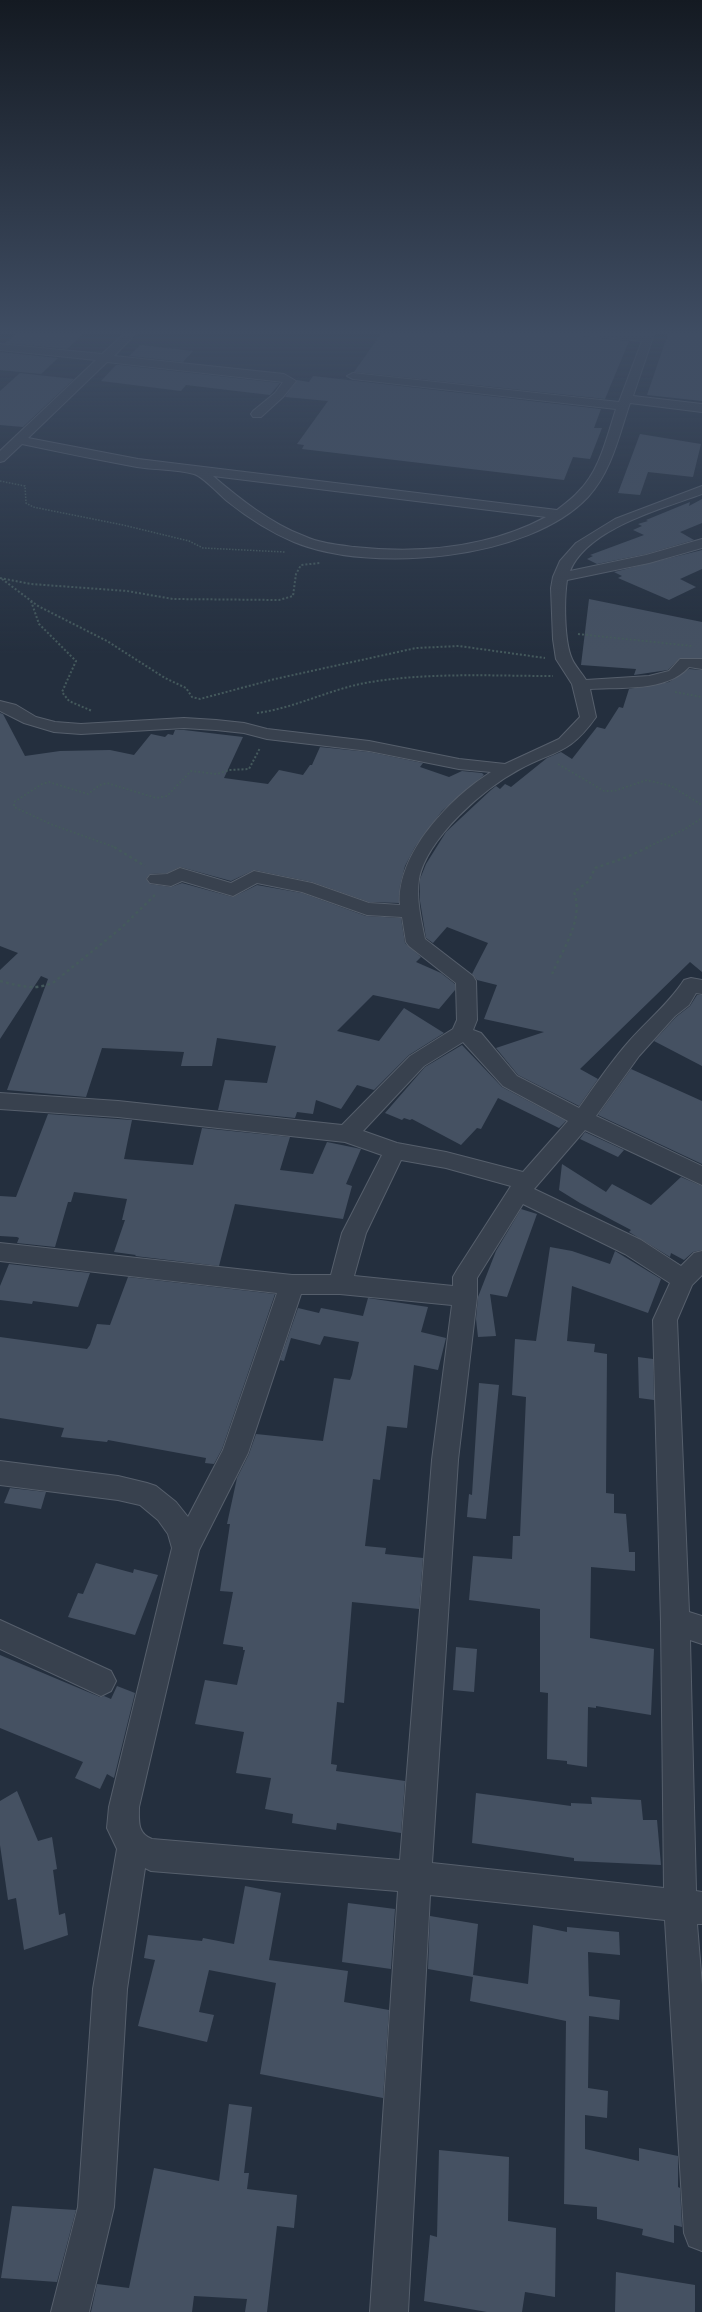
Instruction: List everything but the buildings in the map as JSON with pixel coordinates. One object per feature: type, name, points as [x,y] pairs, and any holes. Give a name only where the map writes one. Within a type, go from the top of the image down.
[{"type":"street","points":[[199,470],[247,511],[268,524],[300,539],[354,551],[385,554],[442,552],[486,544],[530,530],[558,514],[583,495],[597,475],[611,439]]},
{"type":"street","points":[[0,458],[19,440],[103,457],[558,514]]},
{"type":"street","points":[[347,1134],[417,1061],[462,1033],[467,1020],[466,981],[416,942],[410,912],[410,881],[432,836],[449,813],[462,801],[508,769],[562,745],[576,733],[588,717],[586,699],[572,669],[564,661],[558,618],[560,577],[566,563],[577,549],[592,536],[611,526],[702,490]]},
{"type":"street","points":[[560,577],[640,563],[702,543]]},
{"type":"street","points":[[577,681],[650,681],[674,674],[685,662],[702,664]]},
{"type":"street","points":[[0,706],[10,708],[30,720],[54,727],[81,729],[184,724],[216,725],[244,728],[267,734],[369,746],[439,760],[508,769]]},
{"type":"street","points":[[156,879],[171,880],[180,874],[233,890],[254,877],[306,888],[367,909],[410,912]]},
{"type":"street","points":[[389,2312],[415,1877],[445,1460],[465,1297],[465,1277],[524,1187],[582,1119],[632,1051],[668,1011],[682,1000],[691,985],[702,987]]},
{"type":"street","points":[[462,1033],[474,1038],[510,1081],[582,1119],[702,1176]]},
{"type":"street","points":[[0,1101],[118,1109],[347,1134],[395,1151],[446,1160],[524,1187],[633,1247],[692,1269],[665,1320],[689,1626],[691,1906],[702,2233]]},
{"type":"street","points":[[340,1284],[354,1233],[395,1151]]},
{"type":"street","points":[[0,1252],[292,1286],[340,1284],[465,1297]]},
{"type":"street","points":[[70,2312],[96,2207],[110,1989],[133,1847],[123,1828],[124,1807],[186,1548],[235,1454],[292,1286]]},
{"type":"street","points":[[0,1473],[118,1488],[147,1495],[167,1511],[180,1528],[186,1548]]},
{"type":"street","points":[[0,1634],[101,1681]]},
{"type":"street","points":[[133,1847],[151,1855],[415,1877],[691,1906]]},
{"type":"path","points":[[0,482],[24,485],[26,503],[28,505],[86,519],[123,525],[189,541],[203,548],[292,552]]},
{"type":"path","points":[[316,560],[321,563]]},
{"type":"path","points":[[1,579],[31,584],[127,591],[173,599],[274,601],[288,599],[293,596],[296,574],[302,564],[325,563]]},
{"type":"path","points":[[1,579],[31,601],[107,640],[165,678],[186,688],[192,696],[200,699],[275,679],[416,648],[459,646],[564,661]]},
{"type":"path","points":[[31,601],[39,624],[76,661],[76,665],[65,682],[62,692],[64,697],[103,718],[111,727]]},
{"type":"path","points":[[561,636],[602,636],[695,646]]},
{"type":"path","points":[[252,713],[279,710],[364,684],[445,676],[577,681]]},
{"type":"path","points":[[0,981],[30,989],[46,986],[64,975],[144,907],[158,889],[156,879],[142,863],[120,849],[53,825],[14,807],[14,802],[42,784],[49,782],[88,794],[102,784],[114,784],[156,798],[163,798],[167,796],[191,771],[217,774],[229,770],[248,768],[267,734]]},
{"type":"path","points":[[537,756],[557,764],[604,791],[614,791],[647,780],[671,786],[702,805]]},
{"type":"path","points":[[552,974],[575,922],[578,903],[574,892],[589,881],[595,868],[627,857],[685,829],[702,818]]}]
